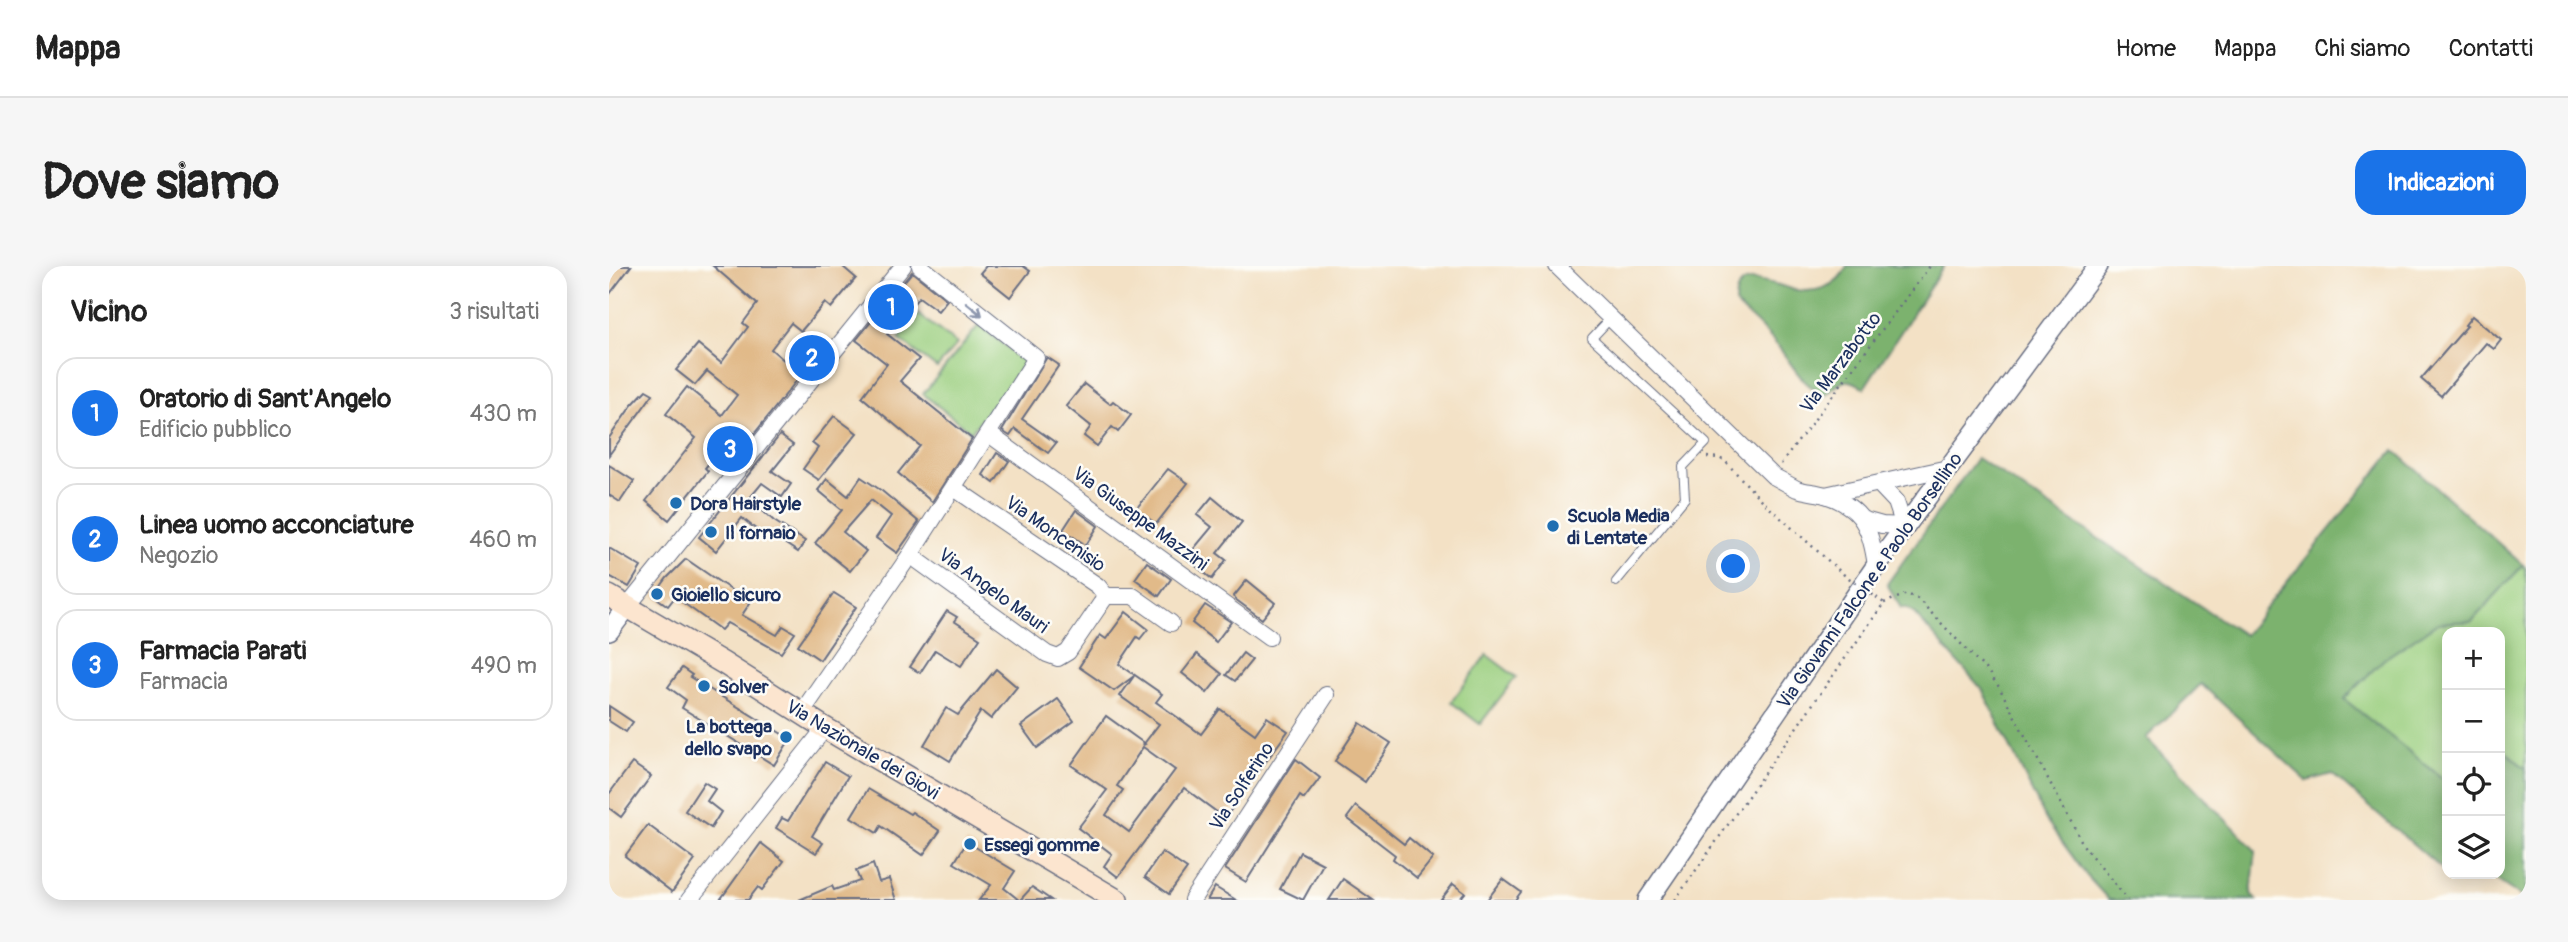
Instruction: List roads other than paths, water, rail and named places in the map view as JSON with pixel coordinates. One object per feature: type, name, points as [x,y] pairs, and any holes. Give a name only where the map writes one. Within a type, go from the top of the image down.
[{"type":"main road","name":"Via Nazionale dei Giovi","points":[[618,601],[825,728],[1117,900]]},
{"type":"street","points":[[609,631],[618,601],[904,266]]},
{"type":"street","points":[[802,712],[910,555],[1036,358],[920,266]]},
{"type":"street","points":[[1557,266],[1773,475],[1800,490],[1825,495],[1851,507],[1864,520],[1873,541],[1876,566]]},
{"type":"street","name":"Via Giovanni Falcone e Paolo Borsellino","points":[[1648,900],[1904,526],[2098,266]]},
{"type":"street","name":"Via Giuseppe Mazzini","points":[[989,433],[1269,637]]},
{"type":"street","points":[[1825,495],[1948,468]]},
{"type":"street","points":[[1864,520],[1882,525],[1904,526],[1896,502],[1879,484]]},
{"type":"street","name":"Via Moncenisio","points":[[954,488],[1098,586],[1107,596],[1133,596],[1171,623]]},
{"type":"street","name":"Via Angelo Mauri","points":[[910,555],[1047,654],[1058,658],[1068,652],[1107,596]]},
{"type":"street","name":"Via Solferino","points":[[1192,900],[1326,695]]},
{"type":"street","points":[[689,900],[825,728]]},
{"type":"lane","points":[[1610,319],[1592,338],[1706,443],[1683,467],[1685,498],[1616,582]]},
{"type":"place","name":"Oratorio di Sant'Angelo","points":[[891,307]]},
{"type":"place","name":"Linea uomo acconciature","points":[[812,358]]},
{"type":"place","name":"Farmacia Parati","points":[[730,449]]},
{"type":"place","name":"Dora Hairstyle","points":[[676,503]]},
{"type":"place","name":"Scuola Media di Lentate","points":[[1553,526]]},
{"type":"place","name":"Il fornaio","points":[[711,532]]},
{"type":"place","name":"Gioiello sicuro","points":[[657,594]]},
{"type":"place","name":"Solver","points":[[704,686]]},
{"type":"place","name":"La bottega dello svapo","points":[[786,737]]},
{"type":"place","name":"Essegi gomme","points":[[970,844]]}]
